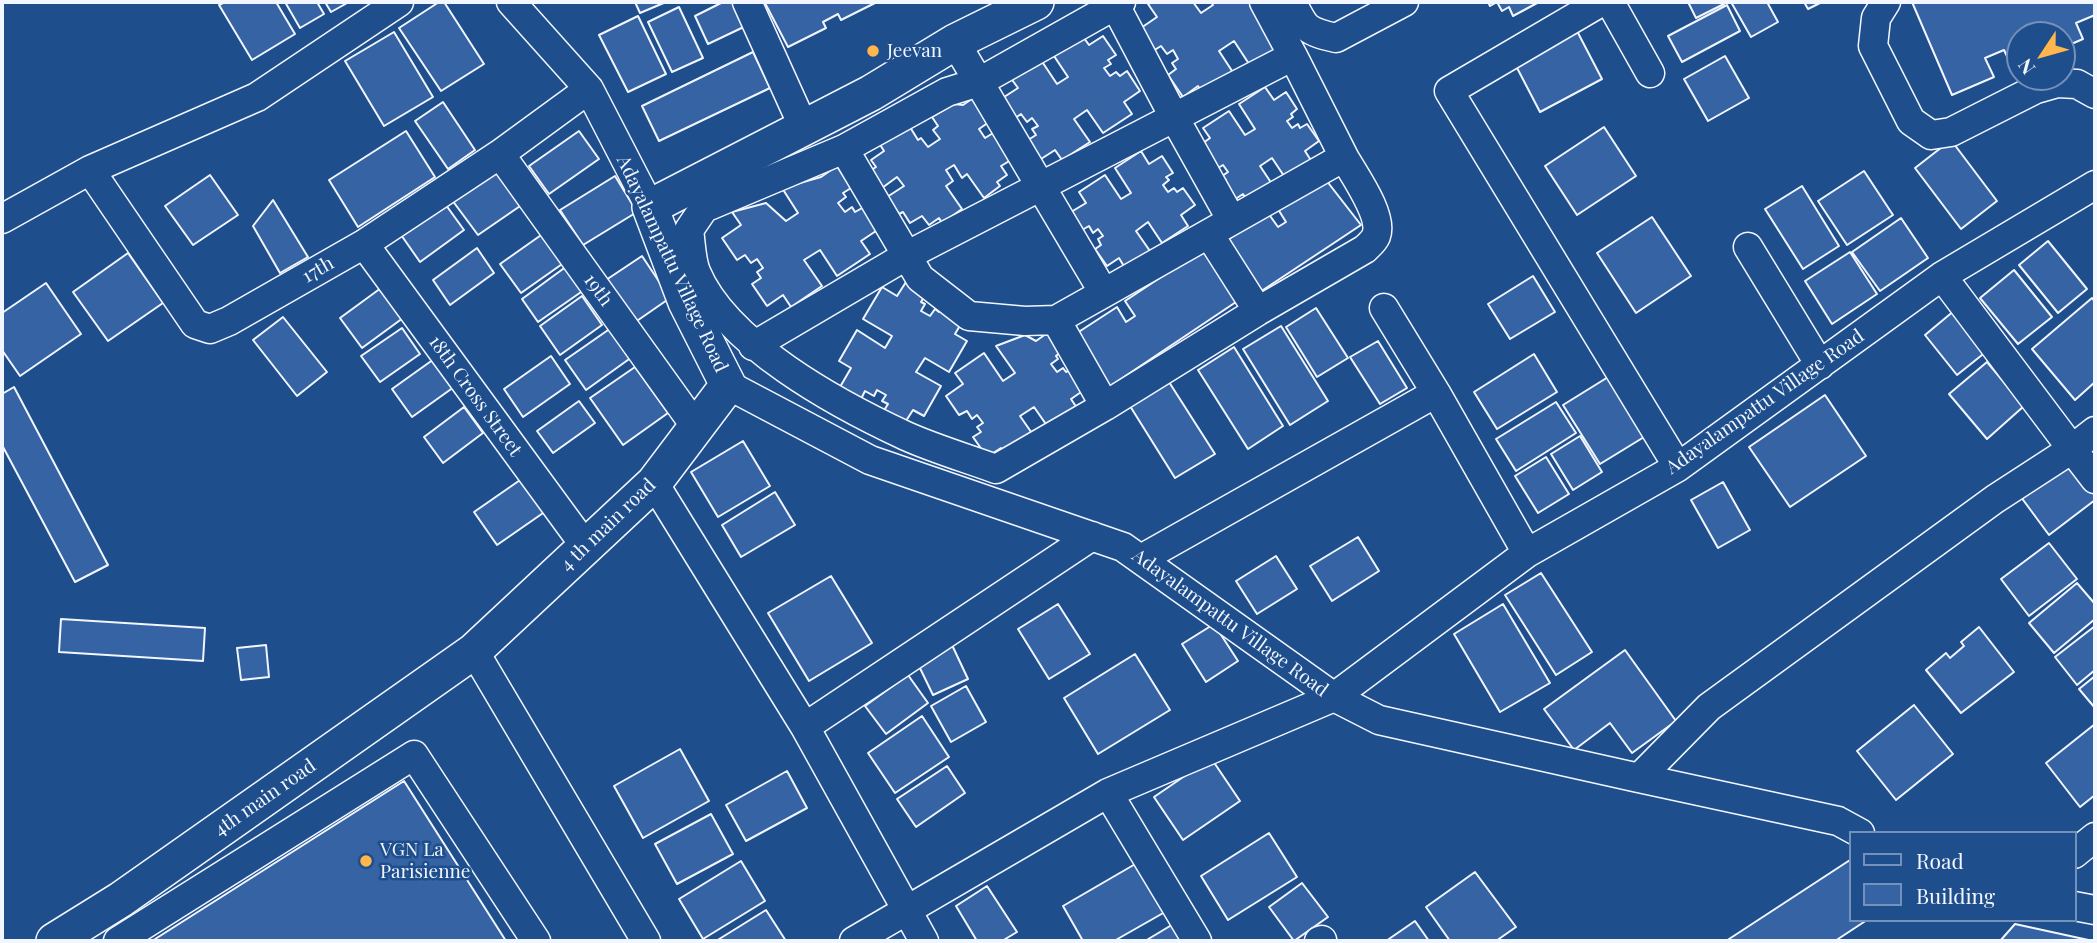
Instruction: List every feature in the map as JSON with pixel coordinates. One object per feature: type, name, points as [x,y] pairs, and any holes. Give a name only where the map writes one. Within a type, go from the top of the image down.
[{"type":"street","points":[[2,219],[90,170],[257,97],[399,2]]},
{"type":"street","name":"Adayalampattu Village Road","points":[[510,2],[589,89],[650,207],[686,302],[728,385],[870,460],[1123,547],[1334,697],[1527,553],[1678,467],[1942,276],[2095,185]]},
{"type":"street","points":[[747,2],[804,128]]},
{"type":"street","points":[[650,207],[871,93],[955,42],[1036,2]]},
{"type":"street","points":[[1258,311],[1174,117],[1118,3],[979,82],[947,92],[844,149],[704,208],[689,230],[695,271],[720,312],[753,346],[821,391],[906,436],[996,470],[1365,249],[1375,238],[1378,226],[1375,211],[1264,2]]},
{"type":"street","points":[[1292,2],[1303,25],[1316,33],[1336,38],[1404,2]]},
{"type":"street","points":[[1601,2],[1449,91],[1678,467]]},
{"type":"street","points":[[1610,2],[1650,73]]},
{"type":"street","points":[[1886,2],[1876,18],[1873,46],[1911,121],[1931,135],[1951,132],[2036,89],[2057,83],[2077,84],[2095,94]]},
{"type":"street","points":[[955,42],[1104,293]]},
{"type":"street","points":[[753,346],[906,256],[1293,57]]},
{"type":"street","name":"17th","points":[[90,170],[195,324],[210,329],[229,321],[364,244],[500,154],[589,89]]},
{"type":"street","points":[[844,149],[920,278],[970,316],[1025,321],[1056,320],[1344,157]]},
{"type":"street","name":"19th","points":[[500,154],[696,427]]},
{"type":"street","name":"18th Cross Street","points":[[364,244],[586,547]]},
{"type":"street","points":[[1748,247],[1820,365]]},
{"type":"street","points":[[1942,276],[2095,479]]},
{"type":"street","points":[[1384,308],[1527,553]]},
{"type":"street","points":[[1056,320],[1105,406]]},
{"type":"street","name":"4 th main road","points":[[474,651],[654,483],[728,385]]},
{"type":"street","points":[[1141,559],[1436,393]]},
{"type":"street","points":[[1639,778],[1709,707],[1995,499],[2095,431]]},
{"type":"street","points":[[654,483],[805,727],[924,941]]},
{"type":"street","points":[[805,727],[1092,536]]},
{"type":"street","points":[[474,651],[646,941]]},
{"type":"street","name":"4th main road","points":[[54,941],[120,900],[474,651]]},
{"type":"street","points":[[854,941],[1108,793],[1334,697],[1379,720],[1838,821],[1856,831]]},
{"type":"street","points":[[118,941],[414,755],[536,941]]},
{"type":"street","points":[[1108,793],[1196,941]]},
{"type":"street","points":[[2076,852],[2095,837]]},
{"type":"street","points":[[2076,906],[2095,911]]},
{"type":"building","points":[[225,2],[276,2],[295,34],[252,60],[219,5]]},
{"type":"building","points":[[285,2],[317,2],[324,14],[300,28]]},
{"type":"building","points":[[325,2],[349,2],[331,12]]},
{"type":"building","points":[[439,2],[444,2],[484,64],[441,91],[399,28]]},
{"type":"building","points":[[635,2],[666,2],[640,13]]},
{"type":"building","points":[[723,2],[739,2],[750,24],[708,44],[695,16]]},
{"type":"building","points":[[877,2],[841,20],[838,14],[823,22],[826,28],[788,47],[765,3]]},
{"type":"building","points":[[1193,2],[1201,13],[1213,5],[1211,2],[1256,2],[1279,48],[1251,67],[1234,41],[1219,51],[1236,77],[1206,98],[1198,86],[1183,97],[1168,75],[1176,69],[1172,63],[1178,59],[1173,50],[1167,54],[1161,46],[1153,51],[1138,30],[1157,17],[1148,4]]},
{"type":"building","points":[[1497,2],[1539,2],[1513,16],[1509,7],[1502,11]]},
{"type":"building","points":[[1688,2],[1723,2],[1724,4],[1696,18]]},
{"type":"building","points":[[1731,2],[1767,2],[1778,22],[1751,37]]},
{"type":"building","points":[[1804,2],[1822,2],[1808,9]]},
{"type":"building","points":[[1912,2],[2095,2],[2095,15],[2076,23],[2006,21],[2006,54],[2004,50],[1985,58],[1994,77],[1952,95]]},
{"type":"building","points":[[1727,5],[1740,31],[1682,62],[1668,36]]},
{"type":"building","points":[[679,7],[703,58],[672,72],[648,22]]},
{"type":"building","points":[[638,16],[666,74],[628,92],[599,35]]},
{"type":"building","points":[[2076,23],[2083,39],[2076,42]]},
{"type":"building","points":[[1079,31],[1089,45],[1103,36],[1116,55],[1108,60],[1111,64],[1104,68],[1110,76],[1116,72],[1120,76],[1127,71],[1140,91],[1124,102],[1132,114],[1103,133],[1087,110],[1074,119],[1090,142],[1062,160],[1055,150],[1041,159],[1028,140],[1036,135],[1032,129],[1038,126],[1032,118],[1027,122],[1021,114],[1014,119],[1001,99],[1018,88],[1010,77],[1039,57],[1057,84],[1068,77],[1050,50]]},
{"type":"building","points":[[1577,31],[1602,79],[1540,112],[1515,64]]},
{"type":"building","points":[[394,32],[433,97],[384,126],[345,61]]},
{"type":"building","points":[[753,52],[770,88],[659,141],[642,106]]},
{"type":"building","points":[[1725,56],[1749,98],[1708,121],[1684,79]]},
{"type":"building","points":[[1265,87],[1274,100],[1286,92],[1297,109],[1287,121],[1292,128],[1298,124],[1300,128],[1307,124],[1319,141],[1305,151],[1312,162],[1286,179],[1272,158],[1260,166],[1274,187],[1249,203],[1243,194],[1231,202],[1219,185],[1226,180],[1222,176],[1228,172],[1223,165],[1218,168],[1195,149],[1210,138],[1203,128],[1229,111],[1245,135],[1255,129],[1239,104]]},
{"type":"building","points":[[976,96],[992,120],[979,129],[985,138],[998,130],[1016,157],[1001,166],[1007,175],[997,182],[1000,186],[984,198],[967,174],[962,178],[954,165],[946,170],[953,181],[946,186],[962,209],[942,223],[939,218],[929,225],[922,216],[910,223],[903,212],[899,214],[887,197],[904,186],[897,177],[882,188],[870,171],[876,167],[871,160],[884,151],[879,143],[905,119],[918,140],[921,138],[928,147],[940,139],[933,130],[938,126],[932,117],[954,104],[963,105]]},
{"type":"building","points":[[443,102],[475,150],[448,169],[415,121]]},
{"type":"building","points":[[1604,127],[1636,176],[1577,215],[1545,166]]},
{"type":"building","points":[[406,131],[435,177],[358,227],[329,180]]},
{"type":"building","points":[[579,131],[599,159],[549,194],[529,166]]},
{"type":"building","points":[[1951,140],[1997,201],[1961,229],[1915,168]]},
{"type":"building","points":[[1141,151],[1149,164],[1162,156],[1173,173],[1166,177],[1169,180],[1163,185],[1168,192],[1174,188],[1177,192],[1183,188],[1195,205],[1181,215],[1188,226],[1162,243],[1148,222],[1136,231],[1150,251],[1125,268],[1119,258],[1107,266],[1095,249],[1101,245],[1098,239],[1103,236],[1098,229],[1093,233],[1089,226],[1082,230],[1071,212],[1086,203],[1079,192],[1105,175],[1121,199],[1131,193],[1115,168]]},
{"type":"building","points":[[500,166],[526,202],[478,235],[452,200]]},
{"type":"building","points":[[837,166],[851,188],[843,193],[846,197],[838,203],[845,212],[852,207],[855,212],[864,207],[879,229],[861,241],[870,254],[837,276],[820,250],[804,260],[822,286],[791,307],[783,295],[767,306],[752,284],[761,278],[757,272],[763,268],[757,259],[751,263],[745,255],[737,260],[722,238],[741,225],[732,212],[766,203],[786,221],[798,213],[782,188],[821,177]]},
{"type":"building","points":[[1864,171],[1893,215],[1847,245],[1818,201]]},
{"type":"building","points":[[210,175],[238,215],[193,245],[165,206]]},
{"type":"building","points":[[615,176],[637,212],[583,245],[560,210]]},
{"type":"building","points":[[1326,180],[1361,225],[1260,292],[1226,241],[1268,213],[1278,227],[1286,222],[1276,206]]},
{"type":"building","points":[[1802,186],[1839,246],[1803,269],[1765,209]]},
{"type":"building","points":[[273,200],[308,257],[280,273],[253,226]]},
{"type":"building","points":[[443,201],[464,230],[420,262],[399,232]]},
{"type":"building","points":[[1652,217],[1691,276],[1636,313],[1597,253]]},
{"type":"building","points":[[1901,218],[1928,258],[1880,291],[1852,252]]},
{"type":"building","points":[[544,233],[565,262],[521,293],[500,264]]},
{"type":"building","points":[[2048,241],[2087,289],[2058,313],[2019,265]]},
{"type":"building","points":[[477,248],[494,273],[450,305],[433,280]]},
{"type":"building","points":[[1205,248],[1239,300],[1109,387],[1074,335],[1117,307],[1126,322],[1135,316],[1125,301]]},
{"type":"building","points":[[1850,252],[1877,294],[1832,324],[1805,281]]},
{"type":"building","points":[[128,253],[163,303],[108,341],[73,292]]},
{"type":"building","points":[[642,256],[670,298],[631,325],[603,282]]},
{"type":"building","points":[[567,266],[584,290],[538,322],[522,299]]},
{"type":"building","points":[[2014,270],[2052,317],[2018,344],[1980,298]]},
{"type":"building","points":[[1533,276],[1555,312],[1510,339],[1488,304]]},
{"type":"building","points":[[906,282],[926,294],[921,302],[925,304],[921,311],[930,316],[935,309],[939,312],[944,304],[965,317],[955,334],[967,341],[949,372],[925,358],[916,372],[941,386],[924,416],[913,410],[904,424],[883,412],[888,404],[882,401],[886,395],[877,390],[874,396],[865,391],[861,399],[840,387],[851,368],[839,361],[857,330],[885,348],[892,336],[863,319],[882,287],[897,296]]},
{"type":"building","points":[[46,283],[81,334],[20,376],[2,350],[2,313]]},
{"type":"building","points":[[381,288],[403,318],[362,348],[340,318]]},
{"type":"building","points":[[582,296],[602,325],[560,355],[540,326]]},
{"type":"building","points":[[2092,298],[2095,302],[2095,382],[2075,400],[2032,349]]},
{"type":"building","points":[[1316,308],[1348,358],[1317,377],[1286,327]]},
{"type":"building","points":[[1955,310],[1987,351],[1957,375],[1925,335]]},
{"type":"building","points":[[283,317],[327,372],[297,396],[253,340]]},
{"type":"building","points":[[1281,326],[1328,401],[1290,425],[1243,349]]},
{"type":"building","points":[[402,328],[420,354],[380,382],[361,356]]},
{"type":"building","points":[[611,328],[632,357],[586,390],[565,360]]},
{"type":"building","points":[[1050,331],[1063,350],[1051,364],[1057,372],[1063,368],[1066,372],[1074,368],[1087,388],[1071,399],[1079,411],[1050,430],[1034,407],[1020,416],[1036,439],[1008,458],[1001,448],[987,457],[973,437],[981,432],[977,427],[983,423],[977,415],[972,419],[967,411],[959,415],[946,396],[963,384],[955,373],[984,353],[1003,381],[1015,373],[996,346],[1025,335],[1036,341]]},
{"type":"building","points":[[1378,341],[1407,388],[1380,404],[1350,357]]},
{"type":"building","points":[[1234,347],[1283,426],[1248,449],[1198,370]]},
{"type":"building","points":[[1534,354],[1557,392],[1497,429],[1474,392]]},
{"type":"building","points":[[551,356],[570,384],[523,417],[504,389]]},
{"type":"building","points":[[434,359],[454,387],[412,417],[392,389]]},
{"type":"building","points":[[1987,362],[2024,406],[1987,439],[1949,394]]},
{"type":"building","points":[[635,367],[668,413],[623,445],[590,398]]},
{"type":"building","points":[[1613,374],[1649,434],[1600,464],[1563,405]]},
{"type":"building","points":[[1169,382],[1215,454],[1175,478],[1130,406]]},
{"type":"building","points":[[14,387],[108,565],[75,582],[2,445],[2,394]]},
{"type":"building","points":[[1825,395],[1866,456],[1790,507],[1749,447]]},
{"type":"building","points":[[579,401],[595,423],[553,453],[537,431]]},
{"type":"building","points":[[1556,402],[1576,433],[1516,471],[1496,439]]},
{"type":"building","points":[[464,407],[483,433],[443,463],[424,437]]},
{"type":"building","points":[[1580,436],[1602,472],[1573,490],[1551,454]]},
{"type":"building","points":[[743,441],[770,486],[718,517],[691,472]]},
{"type":"building","points":[[1546,457],[1569,494],[1538,513],[1515,476]]},
{"type":"building","points":[[2066,457],[2095,496],[2095,500],[2049,535],[2018,493]]},
{"type":"building","points":[[523,478],[546,511],[497,545],[474,512]]},
{"type":"building","points":[[1723,482],[1750,530],[1718,548],[1691,500]]},
{"type":"building","points":[[775,492],[795,525],[741,557],[722,525]]},
{"type":"building","points":[[1358,537],[1379,571],[1332,601],[1310,566]]},
{"type":"building","points":[[2049,543],[2077,579],[2029,616],[2001,579]]},
{"type":"building","points":[[1276,556],[1297,589],[1257,614],[1236,581]]},
{"type":"building","points":[[1541,573],[1592,652],[1556,675],[1505,595]]},
{"type":"building","points":[[831,576],[872,643],[809,681],[768,613]]},
{"type":"building","points":[[2077,583],[2095,604],[2095,619],[2054,653],[2029,623]]},
{"type":"building","points":[[1058,604],[1090,654],[1049,679],[1018,629]]},
{"type":"building","points":[[1503,604],[1550,683],[1500,712],[1454,634]]},
{"type":"building","points":[[61,619],[205,628],[203,661],[59,652]]},
{"type":"building","points":[[1214,624],[1238,661],[1206,682],[1182,644]]},
{"type":"building","points":[[2095,626],[2095,670],[2077,685],[2055,657]]},
{"type":"building","points":[[1979,627],[2014,672],[1961,713],[1926,670],[1946,653],[1950,658],[1964,646],[1961,642]]},
{"type":"building","points":[[266,645],[269,677],[241,680],[237,648]]},
{"type":"building","points":[[952,645],[968,679],[933,695],[917,662]]},
{"type":"building","points":[[1625,650],[1676,721],[1632,753],[1610,723],[1574,750],[1544,709]]},
{"type":"building","points":[[1135,654],[1170,710],[1098,754],[1064,698]]},
{"type":"building","points":[[908,675],[928,703],[886,734],[865,706]]},
{"type":"building","points":[[2095,676],[2095,708],[2079,689]]},
{"type":"building","points":[[966,686],[986,722],[951,742],[931,706]]},
{"type":"building","points":[[1914,705],[1953,754],[1896,800],[1857,751]]},
{"type":"building","points":[[922,716],[949,757],[895,793],[868,753]]},
{"type":"building","points":[[2095,724],[2095,795],[2080,807],[2046,763]]},
{"type":"building","points":[[680,749],[709,801],[643,838],[614,786]]},
{"type":"building","points":[[1211,758],[1240,801],[1183,840],[1154,797]]},
{"type":"building","points":[[947,766],[965,793],[916,827],[897,799]]},
{"type":"building","points":[[787,771],[807,808],[746,841],[726,805]]},
{"type":"building","name":"VGN La Parisienne","points":[[404,781],[506,941],[152,941]]},
{"type":"building","points":[[711,814],[733,854],[677,884],[655,844]]},
{"type":"building","points":[[1269,833],[1297,877],[1228,920],[1201,876]]},
{"type":"building","points":[[741,861],[765,901],[703,939],[679,899]]},
{"type":"building","points":[[1848,861],[1848,922],[1864,922],[1835,941],[1726,941]]},
{"type":"building","points":[[1137,863],[1165,912],[1114,941],[1083,941],[1063,906]]},
{"type":"building","points":[[1475,872],[1516,927],[1496,941],[1450,941],[1426,907]]},
{"type":"building","points":[[1302,883],[1328,917],[1294,941],[1269,907]]},
{"type":"building","points":[[987,886],[1017,932],[1002,941],[977,941],[956,906]]},
{"type":"building","points":[[766,910],[786,941],[716,941]]},
{"type":"building","points":[[1415,921],[1429,941],[1386,941]]},
{"type":"building","points":[[1175,923],[1187,941],[1145,941]]},
{"type":"building","points":[[2015,924],[2093,941],[2000,941]]},
{"type":"place","name":"Jeevan","points":[[873,51]]},
{"type":"place","name":"VGN La Parisienne","points":[[366,861]]}]
